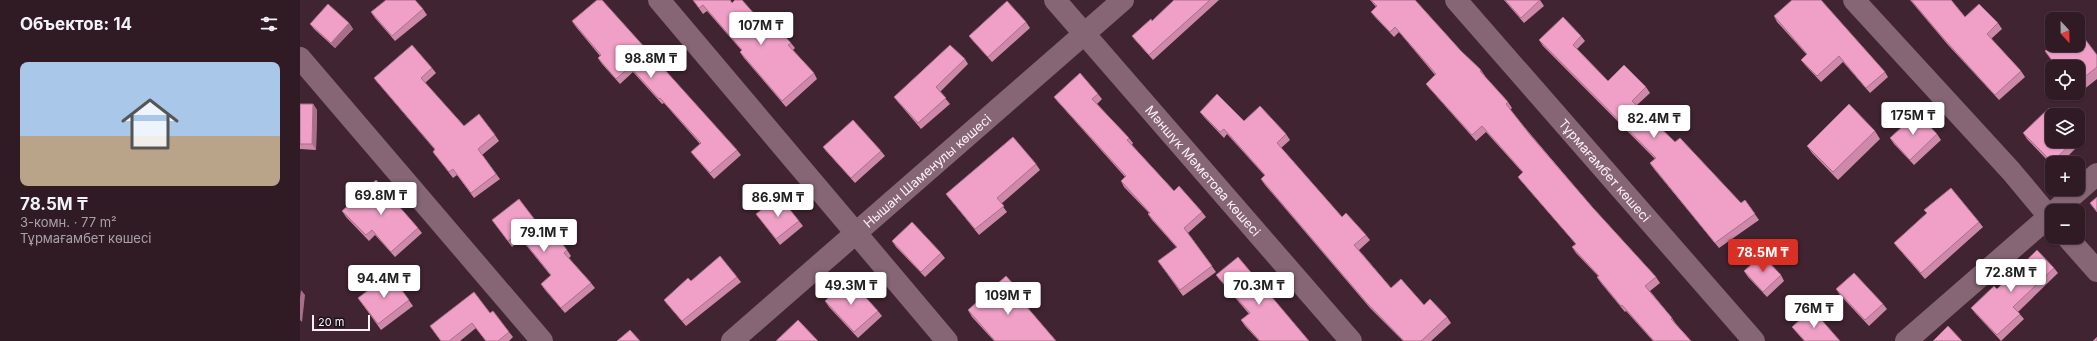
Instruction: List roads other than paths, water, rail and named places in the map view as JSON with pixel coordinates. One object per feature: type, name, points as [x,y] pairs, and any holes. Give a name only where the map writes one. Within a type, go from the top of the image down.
[{"type":"street","points":[[659,0],[947,341]]},
{"type":"street","name":"Мәншүк Мәметова көшесі","points":[[1055,0],[1351,341]]},
{"type":"street","name":"Нышан Шаменулы көшесі","points":[[732,341],[1123,0]]},
{"type":"street","name":"Тұрмағамбет көшесі","points":[[1456,0],[1754,341]]},
{"type":"street","points":[[1854,0],[2045,207]]},
{"type":"street","points":[[300,58],[542,341]]},
{"type":"street","points":[[2064,204],[2097,174]]},
{"type":"street","points":[[1906,341],[2045,221]]},
{"type":"street","points":[[2073,244],[2097,271]]}]
